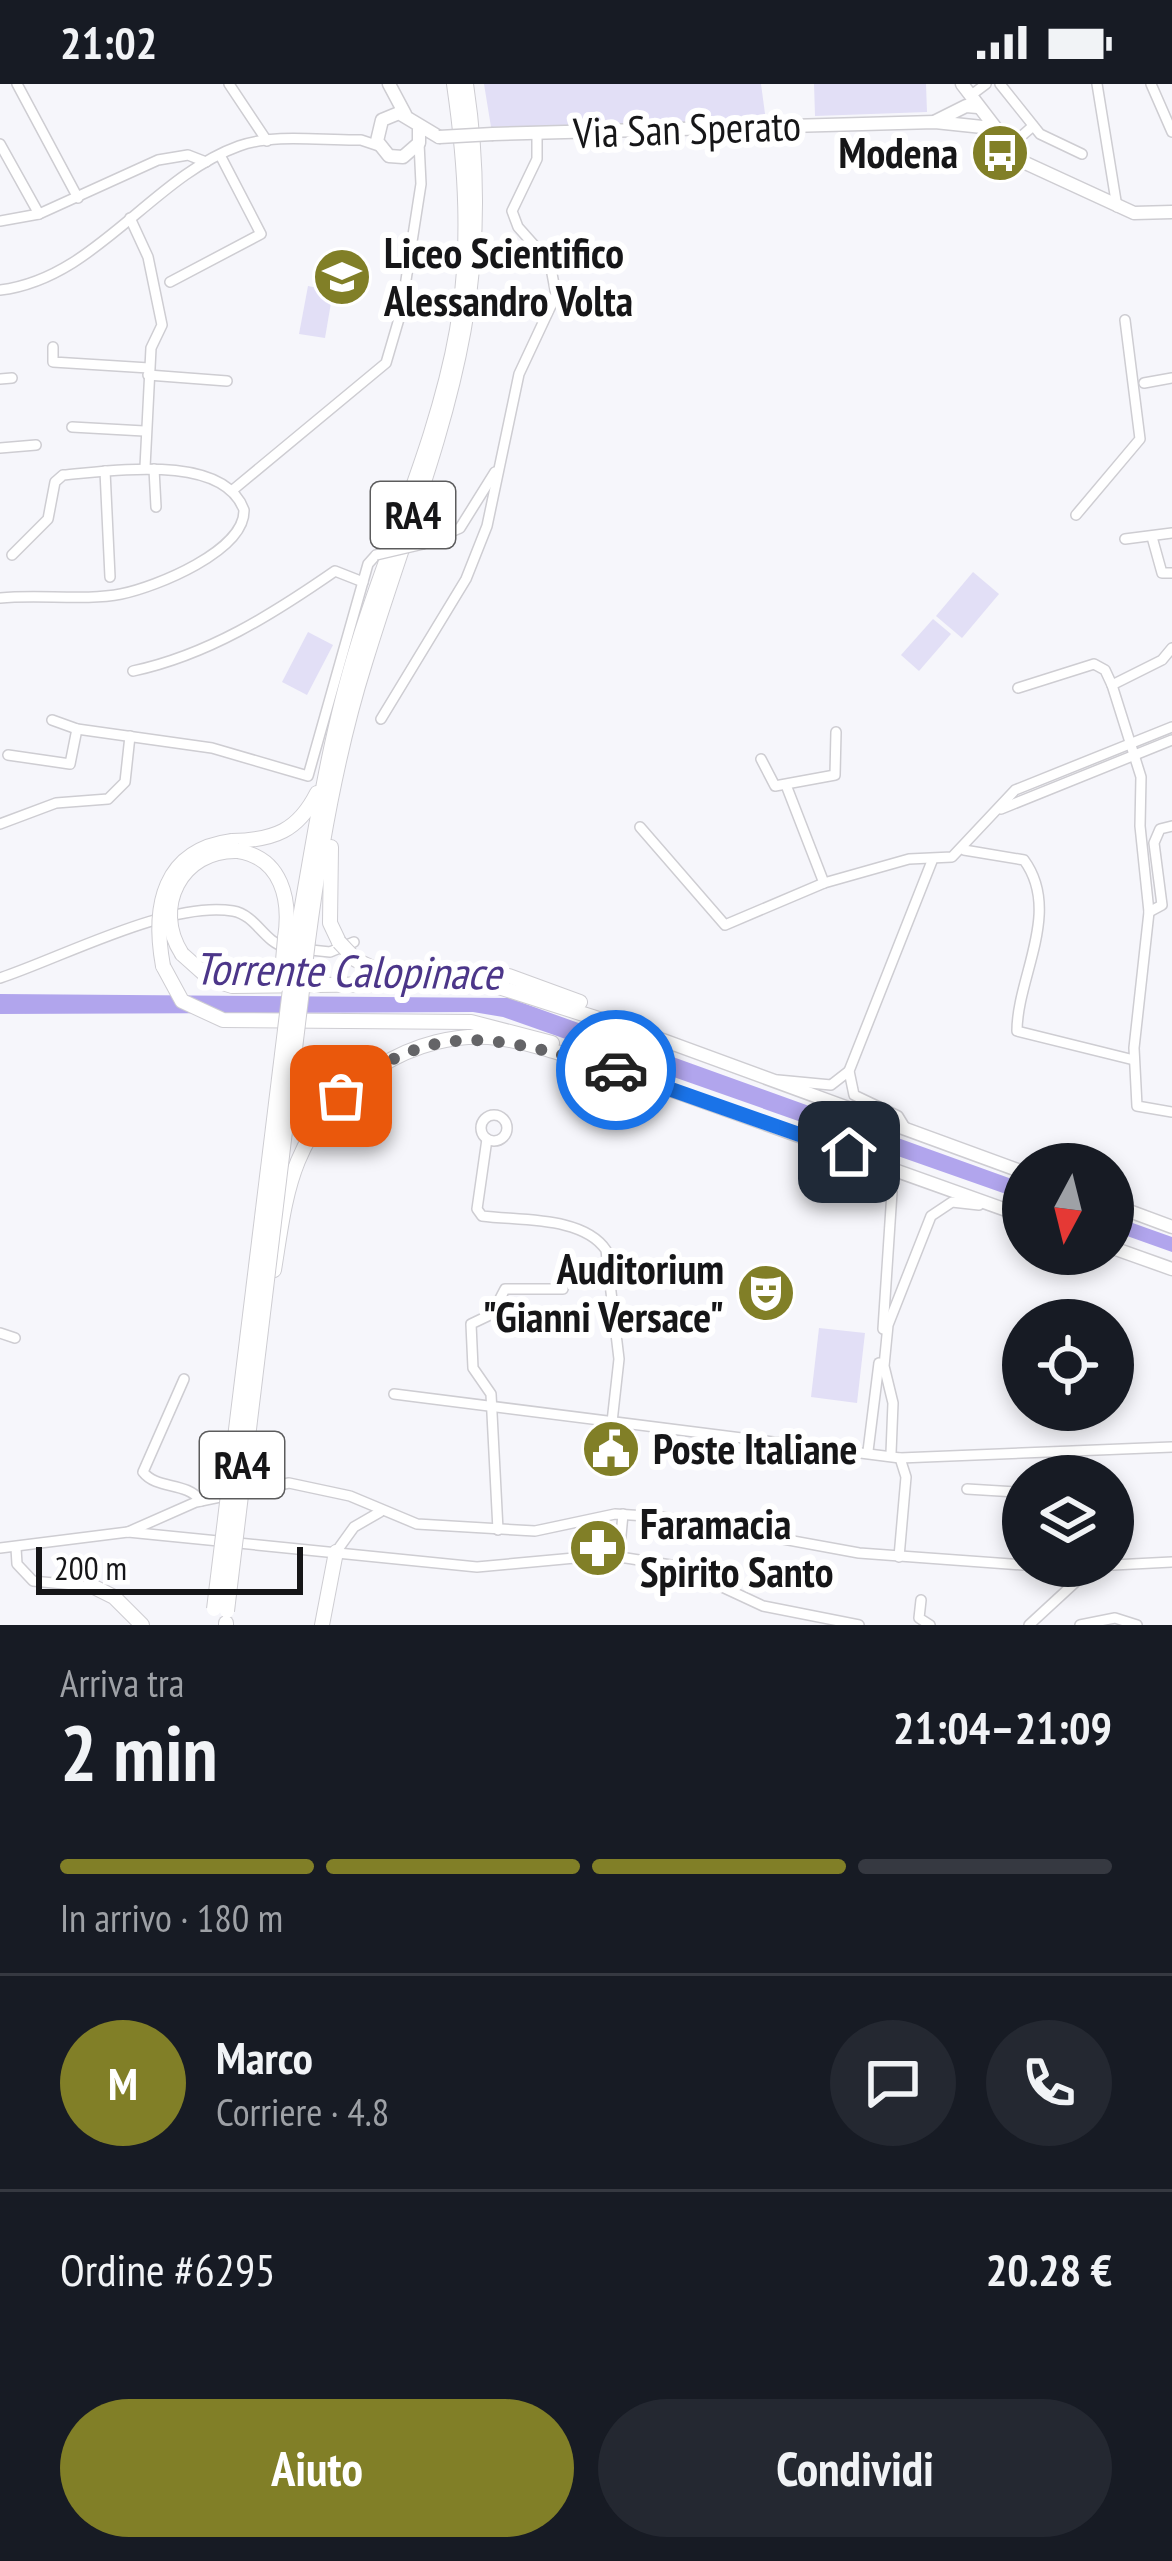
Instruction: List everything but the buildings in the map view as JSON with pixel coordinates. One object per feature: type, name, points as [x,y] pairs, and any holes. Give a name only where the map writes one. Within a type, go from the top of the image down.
[{"type":"highway","name":"RA4","points":[[220,1620],[297,940],[357,646],[441,399],[457,329],[466,204],[454,84]]},
{"type":"highway","name":"RA4","points":[[331,778],[452,400],[467,333],[478,207],[466,84]]},
{"type":"highway","points":[[331,778],[292,829],[198,860],[180,879],[169,908],[174,942],[210,979],[232,986],[486,983],[649,1035]]},
{"type":"highway","points":[[331,778],[329,897],[356,960],[381,972],[509,976],[625,1020],[649,1035]]},
{"type":"highway","points":[[297,940],[283,885],[264,860],[235,846],[204,847],[169,875],[158,910],[163,967],[172,990],[207,1016],[471,1022],[522,1033],[621,1067]]},
{"type":"highway","name":"RA4","points":[[220,1620],[260,1319],[297,940]]},
{"type":"highway","points":[[260,1319],[292,1178],[306,1142],[361,1079],[416,1049],[455,1039],[500,1039],[621,1067]]},
{"type":"highway","points":[[322,1625],[336,1552]]},
{"type":"highway","points":[[94,1587],[114,1597],[142,1625]]},
{"type":"main road","points":[[390,88],[419,136],[410,154],[396,157],[379,146],[377,129],[386,117],[390,88]]},
{"type":"main road","points":[[935,122],[970,96]]},
{"type":"main road","points":[[955,111],[970,96]]},
{"type":"main road","points":[[964,124],[970,96]]},
{"type":"main road","points":[[970,96],[1022,161],[1134,213],[1172,212]]},
{"type":"main road","points":[[386,117],[405,115]]},
{"type":"main road","name":"Via San Sperato","points":[[419,136],[935,122],[992,128]]},
{"type":"main road","points":[[1002,1164],[649,1035],[629,1038],[621,1067],[1002,1209]]},
{"type":"main road","points":[[1134,1213],[1172,1227]]},
{"type":"main road","points":[[1134,1255],[1172,1269]]},
{"type":"street","points":[[17,84],[78,198]]},
{"type":"street","points":[[229,84],[266,141]]},
{"type":"street","points":[[970,96],[986,84]]},
{"type":"street","points":[[1000,84],[1034,127],[1082,154]]},
{"type":"street","points":[[1097,84],[1117,206]]},
{"type":"street","points":[[1151,84],[1172,131]]},
{"type":"street","points":[[1010,147],[1034,127]]},
{"type":"street","points":[[361,140],[377,129]]},
{"type":"street","points":[[381,719],[466,579],[487,526],[519,374],[556,295],[550,263],[518,227],[512,211],[537,159],[537,134]]},
{"type":"street","points":[[234,489],[386,363],[401,312],[421,184],[419,136]]},
{"type":"street","points":[[0,290],[55,274],[220,155],[266,141],[361,140],[379,146]]},
{"type":"street","points":[[0,144],[39,214]]},
{"type":"street","points":[[0,221],[39,214],[158,160],[188,154],[206,162]]},
{"type":"street","points":[[170,282],[261,234],[220,155]]},
{"type":"street","points":[[396,157],[421,184]]},
{"type":"street","points":[[130,218],[158,294],[162,325],[149,372],[144,431],[156,507]]},
{"type":"street","points":[[1076,515],[1140,439],[1126,320]]},
{"type":"street","points":[[53,346],[53,362],[227,381]]},
{"type":"street","points":[[1144,383],[1172,378]]},
{"type":"street","points":[[72,428],[144,431]]},
{"type":"street","points":[[0,448],[36,445]]},
{"type":"street","points":[[52,720],[76,730],[212,748],[308,776],[363,582],[376,555],[423,544],[460,528],[501,462]]},
{"type":"street","points":[[0,598],[121,594],[213,557],[236,537],[244,519],[234,489],[214,479],[149,468],[63,475],[56,482],[48,519],[12,556]]},
{"type":"street","points":[[105,471],[110,577]]},
{"type":"street","points":[[1125,539],[1172,533]]},
{"type":"street","points":[[1151,537],[1162,573],[1172,573]]},
{"type":"street","points":[[133,671],[178,662],[270,614],[335,571],[363,582]]},
{"type":"street","points":[[1112,685],[1162,660],[1172,648]]},
{"type":"street","points":[[1018,688],[1094,664],[1105,670],[1112,685],[1136,755],[1149,913],[1134,1060],[1137,1106],[1172,1112]]},
{"type":"street","points":[[964,850],[1015,790],[1172,727]]},
{"type":"street","points":[[8,755],[70,764],[76,730]]},
{"type":"street","points":[[761,759],[769,782],[786,785],[839,771],[836,732]]},
{"type":"street","points":[[0,824],[56,803],[108,799],[124,782],[130,736]]},
{"type":"street","points":[[1001,809],[1172,740]]},
{"type":"street","points":[[786,785],[824,883]]},
{"type":"street","points":[[1149,913],[1162,904],[1154,843],[1160,829],[1172,826]]},
{"type":"street","points":[[640,827],[725,925],[824,883],[909,859],[932,861],[964,850],[1024,860],[1033,879],[1035,953],[1017,1031],[1134,1060]]},
{"type":"street","points":[[906,1129],[898,1116],[854,1095],[850,1071],[932,861]]},
{"type":"street","points":[[0,978],[123,930],[206,911],[234,911],[253,920],[277,946],[330,952],[346,942]]},
{"type":"street","points":[[772,1081],[793,1077],[831,1085],[850,1071]]},
{"type":"street","points":[[487,1139],[477,1209],[482,1216],[580,1228],[597,1237],[606,1250],[619,1359],[612,1422]]},
{"type":"street","points":[[849,1152],[891,1185],[868,1451]]},
{"type":"street","points":[[899,1557],[906,1477],[895,1455],[884,1366],[888,1325],[932,1216],[944,1204],[959,1201],[1002,1209]]},
{"type":"street","points":[[889,1244],[901,1254],[918,1248]]},
{"type":"street","points":[[498,1530],[490,1390],[470,1357],[471,1324],[493,1314],[505,1288],[563,1289]]},
{"type":"street","points":[[0,1333],[15,1338]]},
{"type":"street","points":[[184,1379],[143,1472],[149,1480],[188,1489],[201,1501]]},
{"type":"street","points":[[394,1394],[895,1455],[1172,1447]]},
{"type":"street","points":[[875,1395],[891,1395]]},
{"type":"street","points":[[873,1416],[893,1415]]},
{"type":"street","points":[[128,1532],[201,1501],[289,1483],[350,1496],[380,1513],[417,1524],[542,1531],[623,1514],[899,1557],[1002,1564]]},
{"type":"street","points":[[967,1489],[1002,1491]]},
{"type":"street","points":[[336,1552],[354,1527],[380,1513]]},
{"type":"street","points":[[619,1557],[623,1514]]},
{"type":"street","points":[[0,1548],[128,1532],[477,1567],[619,1557],[677,1566],[763,1606],[859,1625]]},
{"type":"street","points":[[16,1548],[17,1564],[33,1581],[94,1587]]},
{"type":"street","points":[[1134,1564],[1172,1562]]},
{"type":"street","points":[[1029,1625],[1072,1587]]},
{"type":"street","points":[[920,1600],[919,1618],[930,1625]]},
{"type":"street","points":[[1080,1625],[1114,1618],[1137,1625]]},
{"type":"shaded area","points":[[484,84],[761,84],[766,121],[491,127]]},
{"type":"shaded area","points":[[814,84],[926,84],[927,112],[815,116]]},
{"type":"shaded area","points":[[308,286],[333,291],[325,338],[299,334]]},
{"type":"shaded area","points":[[973,572],[999,594],[962,638],[936,616]]},
{"type":"shaded area","points":[[933,619],[951,634],[919,671],[901,655]]},
{"type":"shaded area","points":[[308,632],[333,645],[307,695],[282,682]]},
{"type":"shaded area","points":[[0,994],[509,998],[1002,1175],[1002,1193],[503,1017],[473,1012],[0,1014]]},
{"type":"shaded area","points":[[1134,1223],[1172,1237],[1172,1252],[1134,1238]]},
{"type":"shaded area","points":[[819,1328],[865,1333],[857,1403],[811,1397]]},
{"type":"way so far","points":[[341,1096],[389,1060],[471,1037],[515,1042],[616,1070]]},
{"type":"place","name":"Modena","points":[[1000,153]]},
{"type":"place","name":"Liceo Scientifico Alessandro Volta","points":[[342,277]]},
{"type":"place","name":"Auditorium \"Gianni Versace\"","points":[[766,1293]]},
{"type":"place","name":"Poste Italiane","points":[[611,1449]]},
{"type":"place","name":"Faramacia Spirito Santo","points":[[598,1548]]},
{"type":"route","points":[[616,1070],[849,1152]]},
{"type":"water label","name":"Torrente Calopinace","points":[[348,971]]}]
